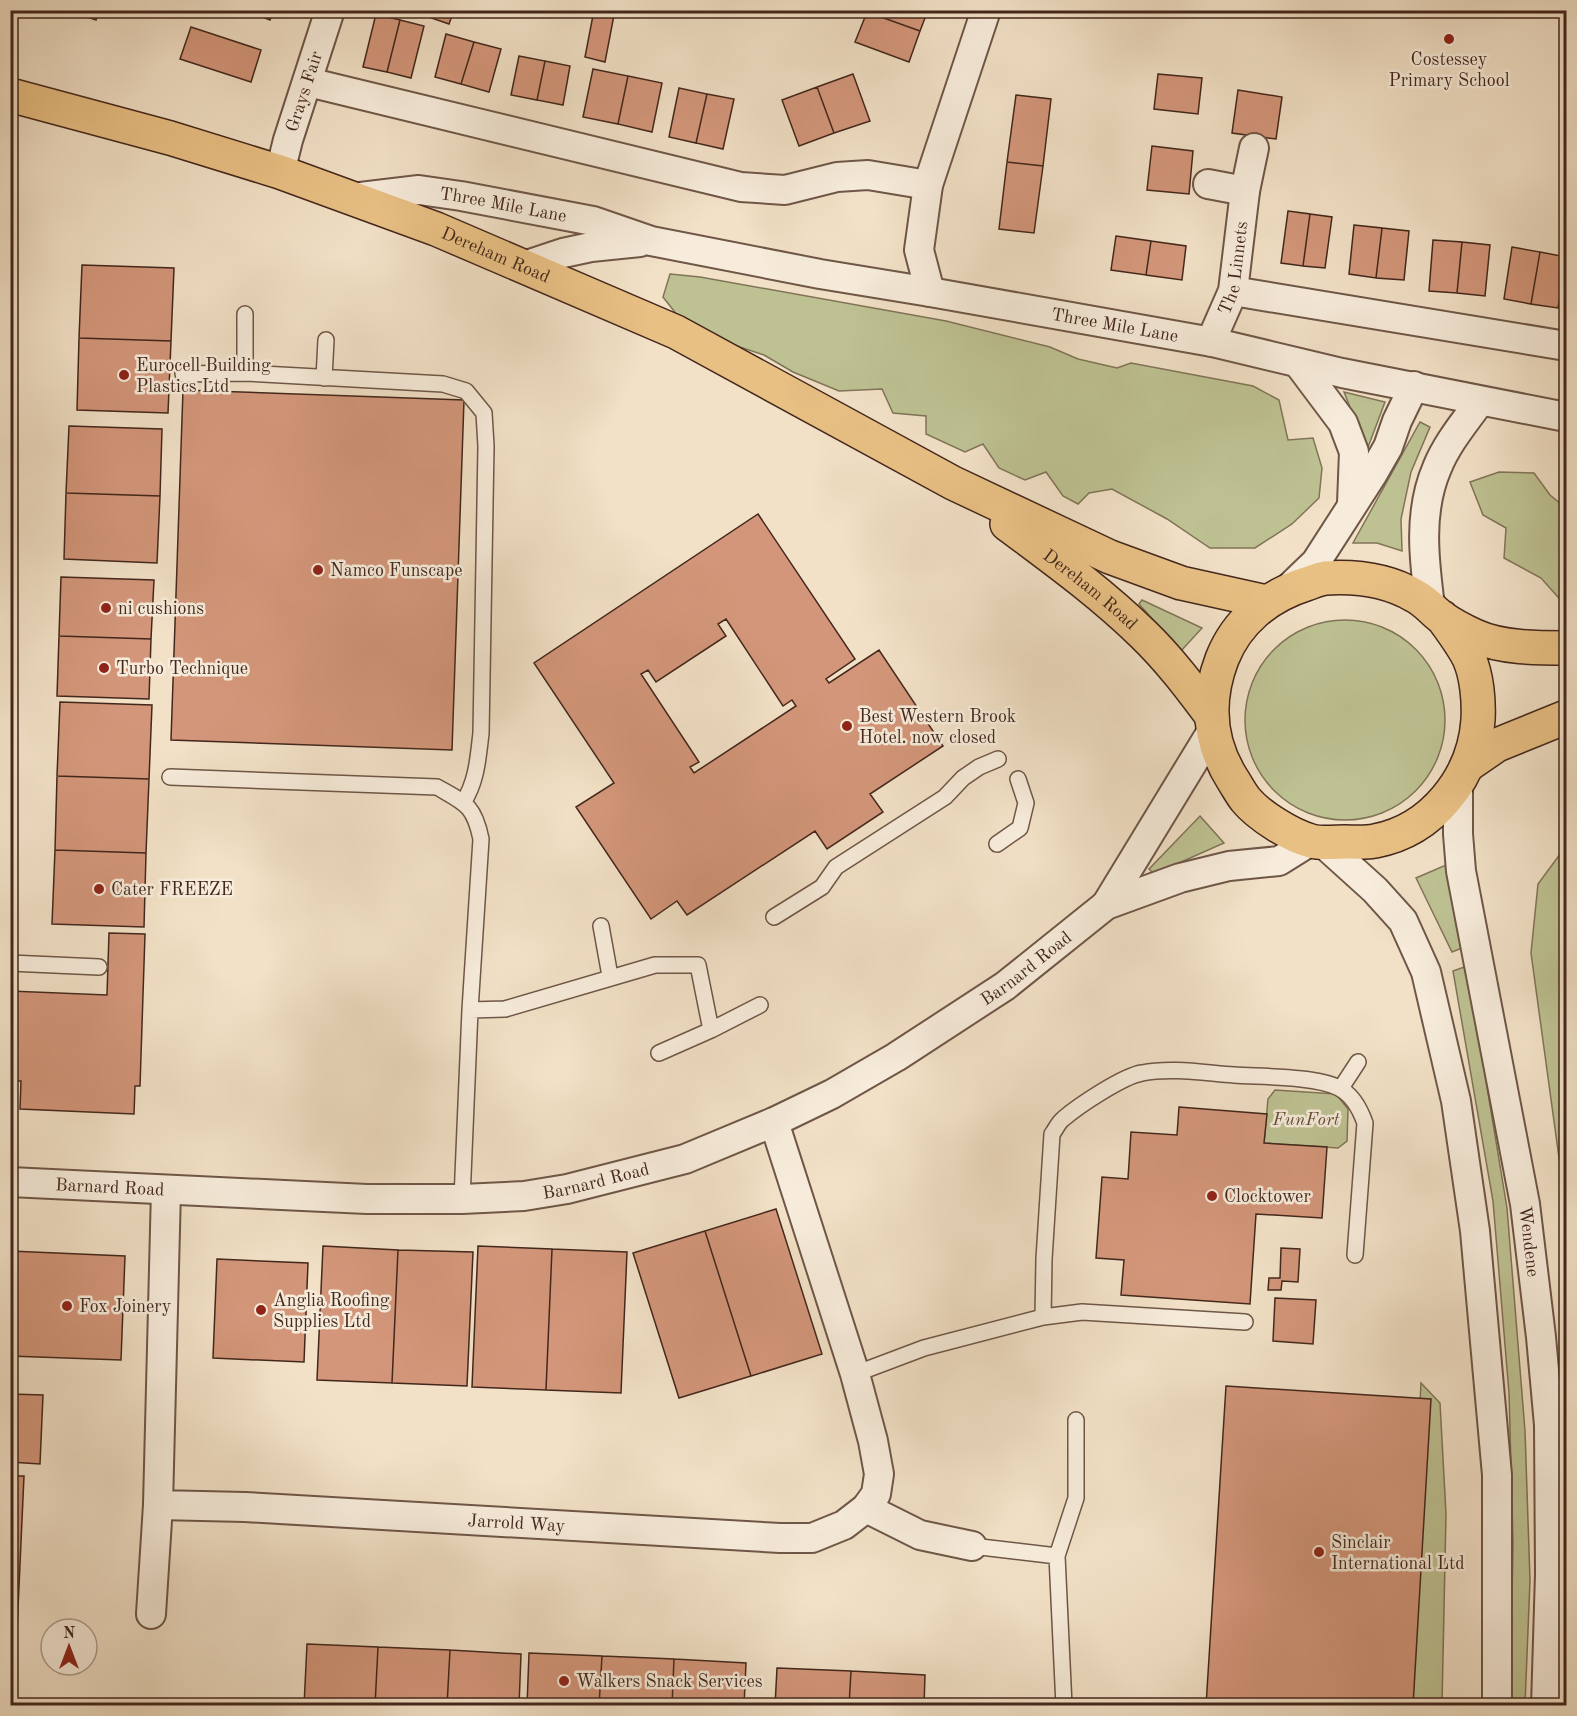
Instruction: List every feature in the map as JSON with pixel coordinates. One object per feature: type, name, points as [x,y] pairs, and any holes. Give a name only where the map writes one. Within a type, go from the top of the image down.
[{"type":"highway","name":"Dereham Road","points":[[10,95],[170,138],[280,172],[436,228],[676,332],[953,483],[1110,557],[1181,583],[1277,596]]},
{"type":"highway","name":"Dereham Road","points":[[953,483],[1093,589],[1143,634],[1183,677],[1212,723]]},
{"type":"highway","name":"Dereham Road","points":[[1436,612],[1469,659],[1479,701],[1476,739],[1463,774],[1446,799],[1408,829],[1375,841],[1317,842],[1275,824],[1247,801],[1222,763],[1212,723],[1215,677],[1227,648],[1243,623],[1277,596],[1323,578],[1368,578],[1413,595],[1478,637],[1523,648],[1566,648]]},
{"type":"highway","name":"Dereham Road","points":[[1463,774],[1497,745],[1566,717]]},
{"type":"street","name":"Grays Fair","points":[[280,172],[330,10]]},
{"type":"street","points":[[930,292],[919,250],[928,185],[986,10]]},
{"type":"street","points":[[308,82],[741,188],[785,190],[837,177],[868,174],[928,185]]},
{"type":"street","name":"The Linnets","points":[[1212,342],[1233,291],[1245,191],[1254,148]]},
{"type":"street","points":[[1208,184],[1245,191]]},
{"type":"street","name":"Three Mile Lane","points":[[352,198],[419,190],[461,196],[593,221],[651,241],[820,274],[1212,342],[1298,363],[1414,386]]},
{"type":"street","name":"Three Mile Lane","points":[[524,266],[563,253],[591,247],[651,241]]},
{"type":"street","points":[[1245,293],[1566,346]]},
{"type":"street","points":[[1298,363],[1343,423],[1347,433],[1354,452],[1352,508]]},
{"type":"street","points":[[1414,386],[1566,417]]},
{"type":"street","name":"Dereham Road","points":[[1277,596],[1316,562],[1352,508],[1388,447],[1397,421],[1414,386]]},
{"type":"street","name":"Dereham Road","points":[[1436,612],[1423,534],[1428,493],[1437,468],[1450,443],[1480,401]]},
{"type":"street","name":"Barnard Road","points":[[1106,905],[1212,723]]},
{"type":"street","name":"Wendene","points":[[1463,774],[1458,834],[1461,871],[1526,1204],[1550,1436],[1550,1574],[1546,1706]]},
{"type":"street","points":[[1317,842],[1375,890],[1403,921],[1426,972],[1456,1101],[1474,1231],[1497,1475],[1497,1706]]},
{"type":"street","name":"Barnard Road","points":[[10,1182],[367,1199],[462,1199],[524,1196],[585,1184],[685,1159],[774,1122],[832,1094],[896,1057],[1005,986],[1106,905],[1180,878],[1229,866],[1279,861],[1317,842]]},
{"type":"street","name":"Jarrold Way","points":[[158,1504],[257,1507],[780,1538],[812,1538],[844,1525],[866,1508],[876,1494],[879,1474],[873,1441],[855,1374],[774,1122]]},
{"type":"street","points":[[151,1614],[158,1504],[166,1190]]},
{"type":"street","points":[[866,1508],[920,1535],[972,1546]]},
{"type":"lane","points":[[245,314],[245,373]]},
{"type":"lane","points":[[324,378],[326,340]]},
{"type":"lane","points":[[183,374],[245,373],[443,384],[466,390],[484,413],[486,446],[481,733],[478,765],[471,790],[463,802]]},
{"type":"lane","points":[[774,917],[822,887],[836,867],[945,797],[963,778],[979,767],[998,759]]},
{"type":"lane","points":[[170,777],[437,787],[463,802],[477,818],[481,839],[470,1010],[462,1199]]},
{"type":"lane","points":[[997,844],[1020,828],[1026,802],[1018,779]]},
{"type":"lane","points":[[601,926],[610,976]]},
{"type":"lane","points":[[10,963],[99,967]]},
{"type":"lane","points":[[470,1010],[504,1009],[655,964],[698,964],[711,1030]]},
{"type":"lane","points":[[659,1053],[760,1005]]},
{"type":"lane","points":[[1341,1088],[1358,1062]]},
{"type":"lane","points":[[1043,1317],[1044,1259],[1052,1134],[1061,1120],[1097,1095],[1141,1072],[1174,1071],[1269,1077],[1324,1082],[1341,1088],[1359,1106],[1365,1123],[1355,1255]]},
{"type":"lane","points":[[855,1374],[924,1348],[1043,1317],[1082,1312],[1245,1322]]},
{"type":"lane","points":[[1064,1706],[1057,1556],[1076,1498],[1076,1420]]},
{"type":"lane","points":[[972,1546],[1057,1556]]},
{"type":"green space","points":[[670,274],[700,277],[946,321],[1050,347],[1078,359],[1117,368],[1131,363],[1253,386],[1279,400],[1288,440],[1313,438],[1322,468],[1319,498],[1292,524],[1255,548],[1210,548],[1167,519],[1112,489],[1089,493],[1078,504],[1063,496],[1046,472],[1025,480],[999,468],[983,444],[965,452],[926,434],[926,416],[893,413],[882,389],[839,391],[793,372],[764,355],[722,341],[681,320],[663,297]]},
{"type":"green space","points":[[1344,392],[1385,402],[1367,450]]},
{"type":"green space","points":[[1420,422],[1430,427],[1411,472],[1401,519],[1402,551],[1377,543],[1353,543]]},
{"type":"green space","points":[[1499,472],[1534,473],[1550,495],[1566,508],[1566,606],[1541,578],[1504,558],[1506,528],[1483,515],[1470,482]]},
{"type":"green space","points":[[1142,600],[1202,628],[1181,651],[1139,604]]},
{"type":"green space","points":[[1335,620],[1355,620],[1374,624],[1392,632],[1416,649],[1428,664],[1441,691],[1445,720],[1441,749],[1428,776],[1416,791],[1401,803],[1374,816],[1355,820],[1335,820],[1316,816],[1298,808],[1274,791],[1262,776],[1249,749],[1245,730],[1245,710],[1249,691],[1257,673],[1274,649],[1289,637],[1316,624]]},
{"type":"green space","points":[[1200,816],[1224,843],[1154,874],[1149,869]]},
{"type":"green space","points":[[1566,846],[1566,1209],[1531,953],[1538,884]]},
{"type":"green space","points":[[1446,865],[1462,948],[1452,952],[1416,878]]},
{"type":"green space","points":[[1467,966],[1507,1208],[1525,1431],[1530,1580],[1525,1705],[1510,1705],[1513,1543],[1509,1393],[1493,1201],[1453,971]]},
{"type":"green space","name":"FunFort","points":[[1275,1090],[1336,1094],[1348,1109],[1347,1141],[1338,1148],[1264,1143],[1268,1099]]},
{"type":"green space","points":[[1421,1383],[1440,1403],[1446,1514],[1442,1705],[1404,1706]]},
{"type":"building","points":[[68,10],[99,10],[96,20]]},
{"type":"building","points":[[245,10],[274,10],[270,20]]},
{"type":"building","points":[[421,10],[454,10],[449,24],[420,14]]},
{"type":"building","points":[[594,10],[615,10],[605,62],[585,57]]},
{"type":"building","points":[[867,10],[928,10],[920,31],[867,12]]},
{"type":"building","points":[[867,12],[920,31],[909,62],[855,42]]},
{"type":"building","points":[[376,14],[400,20],[387,72],[363,67]]},
{"type":"building","points":[[400,20],[424,26],[411,78],[387,72]]},
{"type":"building","points":[[191,27],[261,50],[251,82],[180,59]]},
{"type":"building","points":[[446,34],[474,42],[461,84],[435,77]]},
{"type":"building","points":[[474,42],[501,49],[489,92],[461,84]]},
{"type":"building","points":[[519,56],[545,61],[537,100],[511,95]]},
{"type":"building","points":[[545,61],[570,66],[563,105],[537,100]]},
{"type":"building","points":[[593,69],[628,76],[618,124],[583,117]]},
{"type":"building","points":[[853,74],[870,121],[834,133],[817,87]]},
{"type":"building","points":[[1158,74],[1202,78],[1198,114],[1154,109]]},
{"type":"building","points":[[628,76],[662,83],[652,132],[618,124]]},
{"type":"building","points":[[817,87],[834,133],[799,146],[782,100]]},
{"type":"building","points":[[679,88],[707,94],[696,143],[669,137]]},
{"type":"building","points":[[1238,90],[1282,97],[1276,139],[1232,133]]},
{"type":"building","points":[[707,94],[734,99],[723,149],[696,143]]},
{"type":"building","points":[[1016,95],[1051,99],[1043,166],[1007,162]]},
{"type":"building","points":[[1152,146],[1193,151],[1189,194],[1147,190]]},
{"type":"building","points":[[1007,162],[1043,166],[1034,233],[999,229]]},
{"type":"building","points":[[1288,211],[1310,214],[1303,266],[1281,263]]},
{"type":"building","points":[[1310,214],[1332,217],[1325,268],[1303,266]]},
{"type":"building","points":[[1354,225],[1382,228],[1376,278],[1349,274]]},
{"type":"building","points":[[1382,228],[1409,231],[1404,280],[1376,278]]},
{"type":"building","points":[[1116,236],[1151,241],[1146,275],[1111,270]]},
{"type":"building","points":[[1433,240],[1462,242],[1457,293],[1429,291]]},
{"type":"building","points":[[1151,241],[1186,246],[1182,280],[1146,275]]},
{"type":"building","points":[[1462,242],[1490,245],[1485,296],[1457,293]]},
{"type":"building","points":[[1512,247],[1540,252],[1531,304],[1504,299]]},
{"type":"building","points":[[1540,252],[1566,257],[1558,308],[1531,304]]},
{"type":"building","points":[[82,265],[174,268],[171,341],[79,338]]},
{"type":"building","name":"Eurocell Building Plastics Ltd","points":[[79,338],[171,341],[168,413],[77,410]]},
{"type":"building","name":"Namco Funscape","points":[[183,390],[464,400],[452,750],[171,740]]},
{"type":"building","points":[[69,426],[162,429],[160,496],[66,493]]},
{"type":"building","points":[[66,493],[160,496],[157,563],[64,559]]},
{"type":"building","name":"Best Western Brook Hotel. now closed","points":[[758,514],[855,659],[826,679],[829,683],[879,650],[943,746],[870,794],[883,812],[827,849],[815,831],[687,915],[677,901],[651,919],[576,807],[614,783],[534,663]],"holes":[[[726,619],[783,706],[792,700],[796,706],[694,773],[690,767],[699,762],[641,674],[648,670],[656,682],[726,636],[718,624]]]},
{"type":"building","name":"ni cushions","points":[[61,577],[154,580],[151,639],[59,636]]},
{"type":"building","name":"Turbo Technique","points":[[59,636],[151,639],[149,699],[57,696]]},
{"type":"building","points":[[60,702],[152,705],[149,779],[57,776]]},
{"type":"building","points":[[57,776],[149,779],[146,853],[55,850]]},
{"type":"building","name":"Cater FREEZE","points":[[55,850],[146,853],[144,927],[52,924]]},
{"type":"building","points":[[109,933],[145,934],[140,1086],[135,1086],[134,1114],[20,1109],[21,1081],[10,1081],[10,991],[107,995]]},
{"type":"building","name":"Clocktower","points":[[1179,1107],[1267,1114],[1264,1143],[1327,1147],[1322,1218],[1256,1214],[1250,1304],[1121,1295],[1124,1260],[1096,1258],[1102,1177],[1128,1179],[1131,1132],[1177,1135]]},
{"type":"building","points":[[776,1209],[822,1354],[751,1376],[705,1231]]},
{"type":"building","points":[[705,1231],[751,1376],[679,1398],[633,1253]]},
{"type":"building","points":[[323,1246],[398,1250],[392,1383],[317,1380]]},
{"type":"building","points":[[478,1246],[552,1249],[546,1390],[472,1387]]},
{"type":"building","points":[[1281,1248],[1300,1249],[1298,1282],[1282,1281],[1281,1290],[1268,1290],[1269,1278],[1280,1278]]},
{"type":"building","points":[[552,1249],[627,1252],[621,1393],[546,1390]]},
{"type":"building","points":[[398,1250],[473,1252],[467,1386],[392,1383]]},
{"type":"building","name":"Fox Joinery","points":[[10,1251],[125,1256],[121,1360],[10,1356]]},
{"type":"building","name":"Anglia Roofing Supplies Ltd","points":[[217,1259],[308,1263],[304,1362],[213,1358]]},
{"type":"building","points":[[1275,1298],[1316,1300],[1313,1344],[1273,1341]]},
{"type":"building","name":"Sinclair International Ltd","points":[[1226,1386],[1431,1399],[1413,1706],[1206,1706]]},
{"type":"building","points":[[10,1394],[43,1395],[40,1464],[10,1462]]},
{"type":"building","points":[[10,1476],[24,1476],[16,1653],[10,1652]]},
{"type":"building","points":[[307,1644],[378,1647],[375,1706],[304,1706]]},
{"type":"building","points":[[378,1647],[450,1650],[447,1706],[375,1706]]},
{"type":"building","points":[[450,1650],[521,1654],[519,1706],[447,1706]]},
{"type":"building","name":"Walkers Snack Services","points":[[529,1653],[602,1656],[599,1706],[527,1706]]},
{"type":"building","points":[[602,1656],[674,1659],[672,1706],[599,1706]]},
{"type":"building","points":[[674,1659],[746,1663],[744,1706],[672,1706]]},
{"type":"building","points":[[777,1668],[851,1671],[849,1706],[775,1706]]},
{"type":"building","points":[[851,1671],[925,1675],[924,1706],[849,1706]]},
{"type":"place","name":"Costessey Primary School","points":[[1449,39]]},
{"type":"place","name":"Eurocell Building Plastics Ltd","points":[[124,375]]},
{"type":"place","name":"Namco Funscape","points":[[318,570]]},
{"type":"place","name":"ni cushions","points":[[106,608]]},
{"type":"place","name":"Turbo Technique","points":[[104,668]]},
{"type":"place","name":"Best Western Brook Hotel. now closed","points":[[847,726]]},
{"type":"place","name":"Cater FREEZE","points":[[99,889]]},
{"type":"place","name":"Clocktower","points":[[1212,1196]]},
{"type":"place","name":"Fox Joinery","points":[[67,1306]]},
{"type":"place","name":"Anglia Roofing Supplies Ltd","points":[[261,1310]]},
{"type":"place","name":"Sinclair International Ltd","points":[[1319,1552]]},
{"type":"place","name":"Walkers Snack Services","points":[[564,1681]]}]
